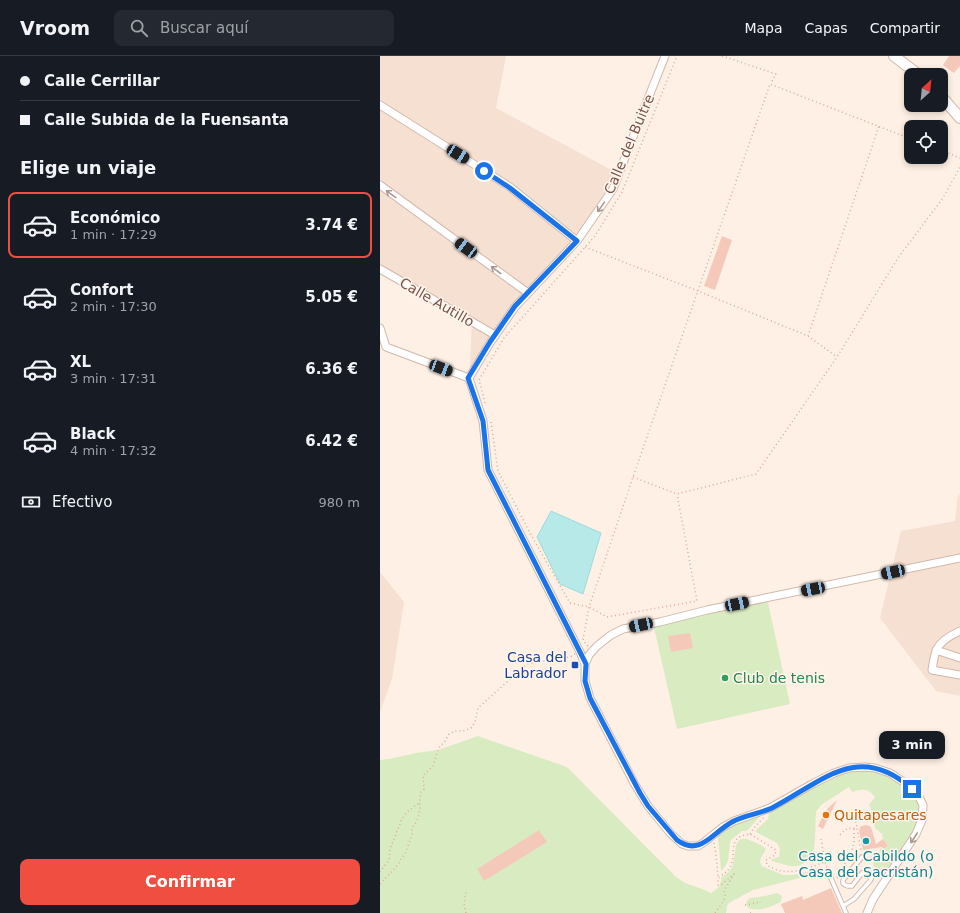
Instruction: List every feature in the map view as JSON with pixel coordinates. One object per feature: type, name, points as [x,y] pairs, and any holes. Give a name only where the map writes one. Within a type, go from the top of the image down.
[{"type":"main road","points":[[894,56],[910,68]]},
{"type":"main road","points":[[948,104],[960,118]]},
{"type":"street","name":"Calle del Buitre","points":[[468,378],[515,306],[577,241],[613,189],[665,56]]},
{"type":"street","points":[[380,105],[510,188],[577,241]]},
{"type":"street","points":[[380,185],[528,293]]},
{"type":"street","name":"Calle Autillo","points":[[380,269],[495,335]]},
{"type":"street","points":[[380,328],[386,347],[468,378],[483,421],[488,470],[586,664]]},
{"type":"street","points":[[867,913],[873,899],[921,825],[923,816],[921,801],[912,789],[899,778],[884,770],[857,767],[841,770],[764,811],[734,821],[698,846],[688,846],[682,844],[648,806],[634,783],[590,698],[585,681],[587,660],[592,651],[605,639],[623,629],[660,622],[707,610],[960,558]]},
{"type":"street","points":[[960,631],[951,635],[942,642],[936,650],[932,670],[960,675]]},
{"type":"street","points":[[936,650],[960,658]]},
{"type":"lane","points":[[843,906],[854,899],[872,877],[866,872],[862,873],[852,886],[848,886],[843,883],[843,880],[862,857]]},
{"type":"lane","points":[[830,876],[846,913]]},
{"type":"path","points":[[487,408],[479,380],[504,338],[595,236],[622,192],[677,56]]},
{"type":"path","points":[[592,651],[583,640],[589,607],[770,84],[776,74],[722,56]]},
{"type":"path","points":[[770,84],[904,136]]},
{"type":"path","points":[[808,336],[879,126]]},
{"type":"path","points":[[948,153],[960,158]]},
{"type":"path","points":[[633,477],[677,494],[756,474],[838,357],[898,258],[942,198],[960,167]]},
{"type":"path","points":[[585,246],[808,336],[838,357]]},
{"type":"path","points":[[491,423],[498,472],[530,533],[570,603],[589,607],[608,617],[697,601],[677,494]]},
{"type":"path","points":[[380,884],[398,865],[405,854],[412,835],[412,828],[420,810],[421,792],[424,789],[423,774],[433,766],[440,746],[444,743],[449,734],[455,731],[463,731],[471,728],[475,722],[478,708],[527,664],[570,657],[580,652]]},
{"type":"path","points":[[380,872],[389,860],[390,849],[402,819],[407,812],[420,802]]},
{"type":"path","points":[[718,878],[723,875],[733,861],[733,847],[736,840],[750,834],[764,818],[764,811]]},
{"type":"path","points":[[851,816],[854,822],[856,822],[862,857]]},
{"type":"path","points":[[840,835],[844,830],[849,828],[857,828]]},
{"type":"path","points":[[833,884],[851,853],[854,842],[854,828]]},
{"type":"path","points":[[750,834],[776,850],[775,855],[766,860],[767,865],[773,868],[784,871],[800,871],[825,862]]},
{"type":"path","points":[[712,836],[716,856],[718,885],[721,885],[734,874],[724,891],[724,900],[715,913]]},
{"type":"path","points":[[821,839],[825,862],[830,876]]},
{"type":"path","points":[[466,891],[464,904],[466,913]]},
{"type":"path","points":[[745,905],[761,902]]},
{"type":"shaded area","points":[[380,56],[506,56],[496,108],[621,175],[573,244],[492,339],[469,381],[472,322],[380,269]]},
{"type":"shaded area","points":[[960,494],[960,696],[936,691],[880,618],[901,531],[955,521],[958,496]]},
{"type":"shaded area","points":[[380,572],[404,602],[392,679],[380,712]]},
{"type":"green space","name":"Club de tenis","points":[[767,598],[790,704],[677,729],[653,623]]},
{"type":"green space","points":[[478,736],[567,767],[676,877],[685,883],[711,893],[719,887],[721,878],[732,867],[736,846],[741,839],[758,843],[763,846],[766,849],[760,861],[762,866],[783,875],[793,875],[807,872],[820,867],[825,870],[753,890],[729,903],[726,913],[380,913],[380,760],[438,750]]},
{"type":"green space","points":[[856,769],[871,770],[887,774],[908,789],[916,797],[919,804],[920,815],[916,830],[888,870],[881,866],[877,873],[873,864],[881,848],[883,849],[888,846],[883,839],[882,834],[875,828],[870,813],[872,812],[869,805],[875,797],[870,792],[865,790],[852,792],[849,787],[821,805],[816,812],[814,849],[804,863],[798,866],[790,866],[771,861],[772,859],[779,857],[780,849],[777,843],[756,832],[756,830],[768,819],[769,813],[814,785],[837,774]]},
{"type":"green space","points":[[761,815],[749,829],[742,831],[731,840],[728,861],[721,871],[718,836],[734,823]]},
{"type":"green space","points":[[777,893],[782,896],[781,902],[760,909],[751,909],[747,907],[746,902],[750,898]]},
{"type":"water","points":[[551,511],[601,533],[583,594],[560,584],[537,537]]},
{"type":"building","points":[[949,56],[960,56],[960,66],[954,73],[943,65]]},
{"type":"building","points":[[722,236],[732,240],[715,290],[704,286]]},
{"type":"building","points":[[690,633],[693,648],[671,652],[668,636]]},
{"type":"building","points":[[837,800],[823,829],[818,826],[827,809]]},
{"type":"building","points":[[867,825],[871,827],[876,844],[883,839],[888,846],[883,849],[882,847],[863,850],[859,830],[861,826]]},
{"type":"building","points":[[539,830],[547,842],[484,881],[477,869]]},
{"type":"building","points":[[831,888],[842,913],[785,913],[781,904],[802,896],[803,900]]},
{"type":"place","name":"Casa del Labrador","points":[[575,665]]},
{"type":"place","name":"Club de tenis","points":[[725,678]]},
{"type":"place","name":"Quitapesares","points":[[826,815]]},
{"type":"place","name":"Casa del Cabildo (o Casa del Sacristán)","points":[[866,841]]},
{"type":"route","points":[[484,171],[510,188],[577,241],[515,306],[490,342],[468,378],[483,421],[488,470],[586,664],[586,686],[600,720],[648,806],[677,840],[688,846],[698,846],[739,818],[764,811],[814,783],[841,770],[857,767],[884,770],[899,778],[912,789]]}]
